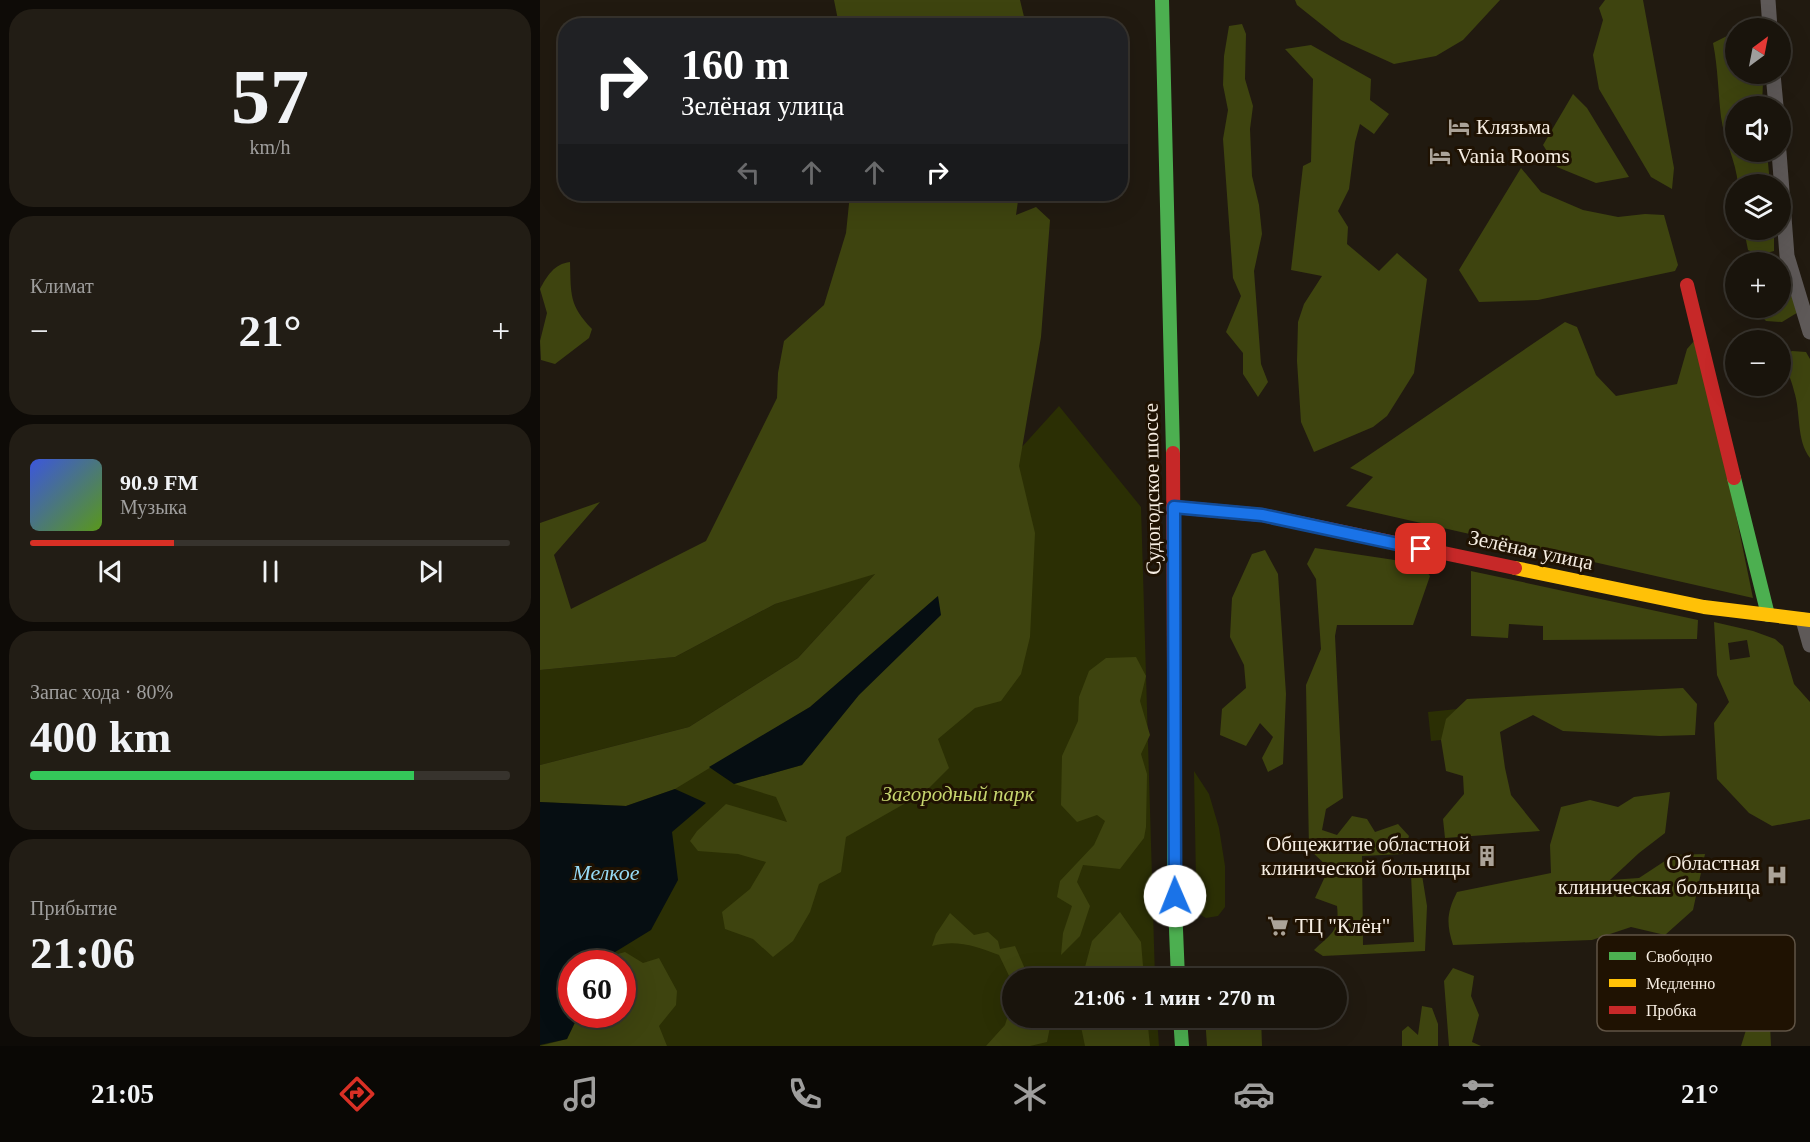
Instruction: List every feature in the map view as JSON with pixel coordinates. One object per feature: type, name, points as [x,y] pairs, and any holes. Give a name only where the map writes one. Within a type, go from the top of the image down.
[{"type":"main road","name":"Судогодское шоссе","points":[[1162,0],[1174,507],[1174,881],[1178,968]]},
{"type":"main road","points":[[1687,285],[1768,615]]},
{"type":"main road","name":"Зелёная улица","points":[[1174,507],[1262,515],[1704,607],[1807,620]]},
{"type":"main road","points":[[1181,1028],[1182,1046]]},
{"type":"street","points":[[1768,0],[1769,18]]},
{"type":"street","points":[[1780,162],[1787,256],[1810,332]]},
{"type":"street","points":[[1807,620],[1810,645]]},
{"type":"green space","points":[[834,0],[1020,0],[1024,18],[838,18]]},
{"type":"green space","points":[[1295,0],[1500,0],[1463,40],[1436,56],[1394,64],[1341,40],[1297,5]]},
{"type":"green space","points":[[1605,0],[1643,0],[1674,168],[1672,189],[1651,177],[1599,89],[1593,55],[1603,20],[1599,8]]},
{"type":"green space","points":[[1242,24],[1246,34],[1245,79],[1253,106],[1250,129],[1252,176],[1259,205],[1262,234],[1254,271],[1261,364],[1268,382],[1258,397],[1243,374],[1243,353],[1226,332],[1241,296],[1233,278],[1223,139],[1228,110],[1223,85],[1224,56],[1229,26]]},
{"type":"green space","points":[[1725,37],[1725,84],[1763,84],[1762,96],[1725,96],[1725,134],[1721,117],[1713,43]]},
{"type":"green space","points":[[1311,45],[1371,79],[1370,100],[1389,114],[1374,134],[1360,124],[1355,142],[1349,189],[1338,211],[1348,227],[1347,244],[1379,271],[1397,253],[1427,279],[1414,373],[1387,416],[1373,427],[1314,452],[1301,422],[1297,361],[1298,322],[1304,304],[1322,276],[1291,270],[1303,166],[1311,162],[1313,79],[1285,49]]},
{"type":"green space","points":[[1573,94],[1587,108],[1629,177],[1596,183],[1557,167],[1543,145]]},
{"type":"green space","points":[[1733,162],[1768,162],[1769,174],[1736,174]]},
{"type":"green space","points":[[1521,168],[1541,192],[1583,210],[1618,217],[1645,214],[1664,215],[1678,265],[1675,271],[1538,300],[1479,302],[1459,270]]},
{"type":"green space","points":[[849,201],[1018,201],[1016,215],[1036,207],[1050,220],[1041,337],[1019,466],[1035,533],[1030,637],[1021,674],[1001,701],[975,708],[938,739],[949,768],[925,792],[846,837],[841,872],[819,884],[810,912],[793,941],[773,957],[753,939],[725,929],[722,912],[750,889],[766,862],[738,854],[698,851],[690,841],[697,831],[726,804],[787,822],[776,797],[734,784],[802,765],[938,596],[810,707],[675,789],[626,806],[540,802],[540,765],[689,727],[798,658],[875,574],[775,604],[675,657],[540,670],[540,523],[600,502],[554,555],[571,609],[706,541],[777,398],[778,373],[784,341],[824,305],[846,233]]},
{"type":"green space","points":[[1746,240],[1774,240],[1774,251],[1752,252],[1748,250]]},
{"type":"green space","points":[[570,262],[575,306],[592,329],[589,338],[555,364],[541,360],[540,341],[547,313],[540,289],[555,268]]},
{"type":"green space","points":[[1791,295],[1800,311],[1791,316]]},
{"type":"green space","points":[[1763,318],[1789,318],[1782,322],[1766,321]]},
{"type":"green space","points":[[1565,322],[1577,327],[1596,375],[1616,396],[1677,384],[1687,349],[1694,341],[1729,481],[1753,598],[1346,506],[1373,477],[1350,468]]},
{"type":"green space","points":[[1791,352],[1806,352],[1810,359],[1810,458],[1803,443],[1791,381]]},
{"type":"green space","name":"Загородный парк","points":[[1059,406],[1141,507],[1155,968],[1002,968],[1002,1028],[1158,1028],[1159,1046],[540,1046],[540,784],[660,786],[855,631]]},
{"type":"green space","points":[[1315,548],[1421,564],[1430,576],[1413,625],[1337,625],[1335,636],[1343,798],[1326,809],[1322,830],[1337,835],[1352,816],[1367,819],[1375,832],[1398,824],[1409,836],[1403,854],[1362,856],[1363,945],[1414,942],[1411,874],[1421,869],[1427,906],[1425,951],[1323,956],[1314,950],[1330,936],[1336,927],[1338,914],[1337,906],[1315,898],[1329,868],[1309,849],[1306,685],[1321,649],[1316,579],[1307,564]]},
{"type":"green space","points":[[1265,550],[1278,574],[1286,694],[1283,764],[1268,772],[1262,758],[1273,737],[1260,723],[1246,746],[1220,735],[1222,709],[1246,688],[1244,665],[1230,637],[1232,598],[1252,554]]},
{"type":"green space","points":[[1471,571],[1698,620],[1697,639],[1543,640],[1543,626],[1509,624],[1508,638],[1471,636]]},
{"type":"green space","points":[[876,573],[798,658],[689,727],[540,765],[540,670],[675,657],[775,604]]},
{"type":"green space","points":[[1714,622],[1753,631],[1775,639],[1783,646],[1794,684],[1810,702],[1810,819],[1772,826],[1749,813],[1717,779],[1714,723],[1729,702],[1717,675]],"holes":[[[1747,640],[1750,657],[1730,660],[1728,643]]]},
{"type":"green space","points":[[1136,657],[1146,676],[1140,701],[1150,735],[1141,754],[1147,774],[1144,838],[1120,869],[1083,865],[1077,882],[1090,906],[1080,936],[1061,955],[1063,933],[1072,906],[1057,897],[1060,881],[1094,845],[1105,821],[1097,815],[1077,822],[1061,805],[1062,756],[1078,721],[1079,697],[1089,671],[1106,658]]},
{"type":"green space","points":[[1683,688],[1697,704],[1695,735],[1660,736],[1563,731],[1533,715],[1500,732],[1511,795],[1540,831],[1445,838],[1443,819],[1464,794],[1463,776],[1446,771],[1441,740],[1446,719],[1467,699]]},
{"type":"green space","points":[[1467,708],[1470,737],[1431,741],[1428,712]]},
{"type":"green space","points":[[1194,771],[1209,794],[1219,828],[1225,866],[1225,907],[1218,916],[1206,918],[1199,914],[1196,881]]},
{"type":"green space","points":[[1670,792],[1665,833],[1610,880],[1639,878],[1674,855],[1705,854],[1693,910],[1665,935],[1631,927],[1607,935],[1597,935],[1597,938],[1592,940],[1453,945],[1449,918],[1457,892],[1551,873],[1550,845],[1561,807],[1590,800],[1618,807],[1634,797]]},
{"type":"green space","points":[[1120,912],[1141,942],[1143,968],[1085,968],[1092,941]]},
{"type":"green space","points":[[950,913],[974,935],[988,932],[998,941],[1000,949],[1015,946],[1025,968],[1005,968],[999,955],[974,946],[949,943],[932,946],[936,934]]},
{"type":"green space","points":[[659,958],[677,991],[676,1005],[659,1026],[667,1046],[540,1046],[567,1039],[572,1028],[636,1028],[636,959],[643,963]]},
{"type":"green space","points":[[1453,968],[1474,976],[1471,996],[1479,1015],[1472,1042],[1481,1046],[1449,1046],[1444,981]]},
{"type":"green space","points":[[1422,1006],[1432,1008],[1438,1024],[1438,1046],[1402,1046],[1402,1031],[1408,1026],[1418,1035]]},
{"type":"green space","points":[[1002,1028],[1050,1028],[1047,1042],[1030,1046],[986,1046]]},
{"type":"green space","points":[[1081,1028],[1148,1028],[1150,1046],[1085,1046]]},
{"type":"green space","points":[[1206,1028],[1261,1028],[1262,1046],[1207,1046]]},
{"type":"green space","points":[[1746,1031],[1770,1031],[1771,1046],[1741,1046]]},
{"type":"water","points":[[938,596],[941,615],[859,695],[802,765],[734,784],[709,767],[810,707]]},
{"type":"water","name":"Мелкое","points":[[675,789],[706,803],[672,832],[678,880],[651,930],[618,950],[558,950],[558,1028],[572,1028],[567,1039],[540,1045],[540,802],[626,806]]},
{"type":"traffic: fast","points":[[1162,0],[1173,453]]},
{"type":"traffic: fast","points":[[1734,478],[1768,615]]},
{"type":"traffic: fast","points":[[1174,673],[1174,881],[1178,968]]},
{"type":"traffic: fast","points":[[1181,1028],[1182,1046]]},
{"type":"traffic: slow","points":[[1515,568],[1704,607],[1810,620]]},
{"type":"traffic: jam","points":[[1687,285],[1734,478]]},
{"type":"traffic: jam","points":[[1173,453],[1174,673]]},
{"type":"traffic: jam","points":[[1174,507],[1262,515],[1515,568]]},
{"type":"place","name":"Клязьма","points":[[1459,127]]},
{"type":"place","name":"Vania Rooms","points":[[1440,156]]},
{"type":"place","name":"Общежитие областной клинической больницы","points":[[1487,856]]},
{"type":"place","name":"Областная клиническая больница","points":[[1777,875]]},
{"type":"place","name":"ТЦ \"Клён\"","points":[[1278,926]]},
{"type":"route","points":[[1175,896],[1174,507],[1262,515],[1421,549]]}]
